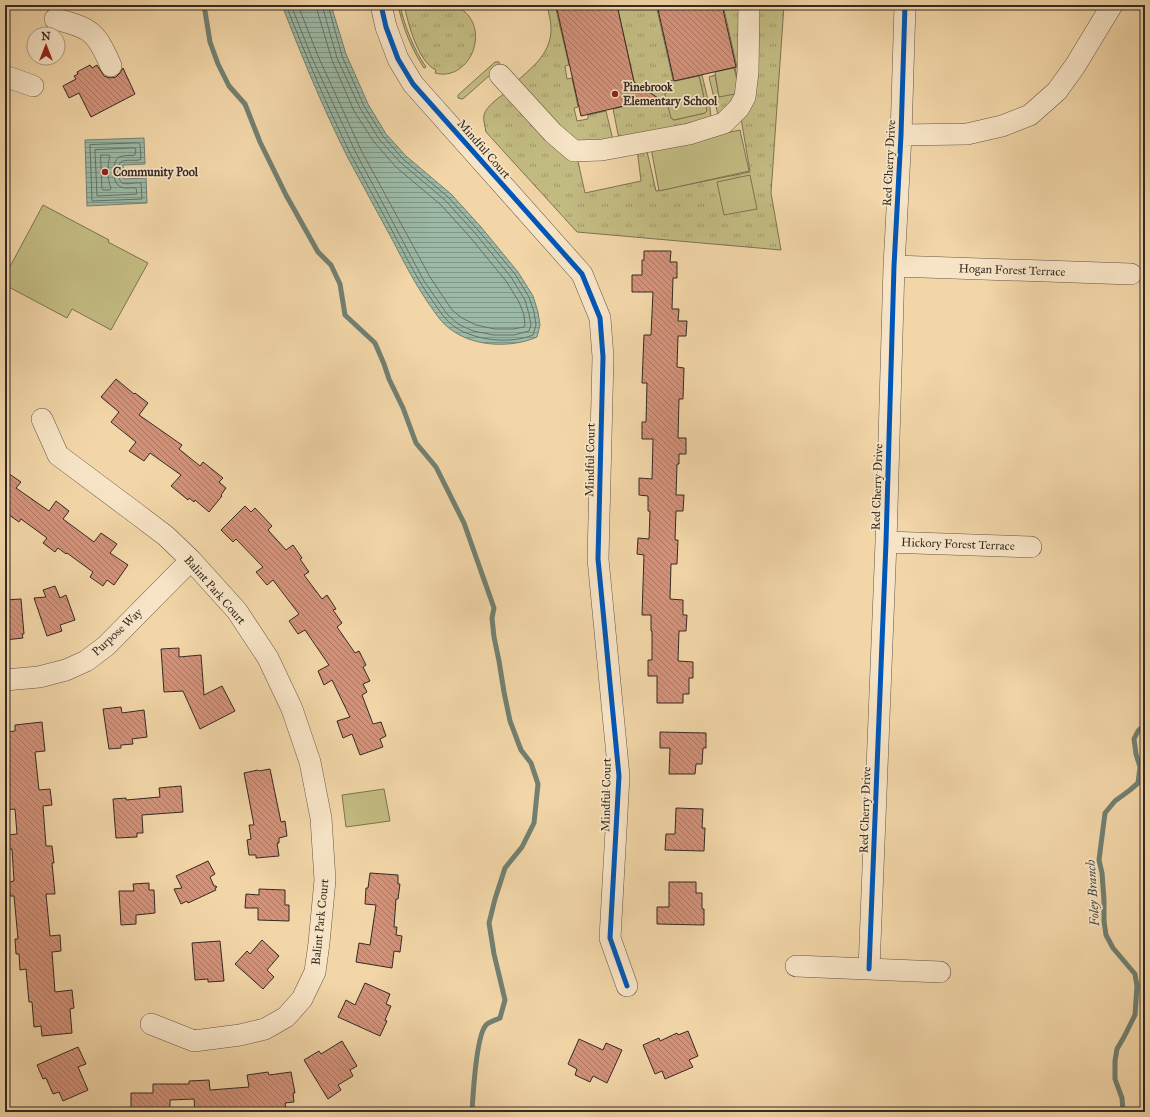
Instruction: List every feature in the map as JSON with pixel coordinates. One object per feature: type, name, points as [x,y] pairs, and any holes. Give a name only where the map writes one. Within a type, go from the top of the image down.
[{"type":"street","name":"Mindful Court","points":[[381,5],[386,27],[398,59],[414,84],[582,274],[600,318],[603,357],[598,559],[618,776],[610,938],[627,986]]},
{"type":"street","points":[[500,75],[553,133],[574,151],[602,150],[689,134],[724,123],[739,108],[745,97],[748,72],[749,5]]},
{"type":"street","name":"Red Cherry Drive","points":[[869,969],[886,542],[894,266],[901,135],[905,5]]},
{"type":"street","points":[[901,135],[968,134],[1002,126],[1030,115],[1058,92],[1112,5]]},
{"type":"street","points":[[55,19],[74,23],[94,35],[101,45],[111,66]]},
{"type":"street","points":[[5,76],[32,86]]},
{"type":"street","name":"Hogan Forest Terrace","points":[[894,266],[1131,274]]},
{"type":"street","name":"Balint Park Court","points":[[42,419],[58,455],[166,536],[191,560],[237,611],[268,658],[292,710],[310,762],[321,818],[325,880],[319,943],[315,972],[302,999],[286,1017],[265,1029],[246,1034],[194,1041],[151,1024]]},
{"type":"street","name":"Hickory Forest Terrace","points":[[886,542],[1031,547]]},
{"type":"street","name":"Purpose Way","points":[[5,680],[39,677],[66,670],[86,661],[106,646],[191,560]]},
{"type":"street","points":[[796,966],[940,972]]},
{"type":"green space","points":[[398,5],[400,5],[413,45],[426,67],[424,68],[408,38]]},
{"type":"green space","points":[[404,5],[452,5],[456,6],[467,14],[474,25],[476,38],[473,50],[467,61],[459,69],[448,74],[435,73],[436,70],[430,66],[419,51],[408,22]]},
{"type":"green space","points":[[547,5],[555,5],[569,65],[565,66],[567,79],[572,78],[578,107],[574,108],[577,121],[588,119],[588,115],[606,111],[613,140],[578,143],[568,137],[517,81],[541,58],[548,44],[551,36],[551,22]]},
{"type":"green space","points":[[640,5],[656,5],[673,80],[671,118],[674,120],[705,113],[707,111],[699,76],[702,75],[711,118],[619,139],[613,109],[639,103],[618,10]]},
{"type":"green space","points":[[723,5],[743,5],[740,94],[718,115],[709,77],[715,75],[719,97],[739,87],[735,68],[737,67]]},
{"type":"green space","points":[[757,5],[784,5],[771,193],[781,250],[577,232],[486,132],[484,119],[485,112],[494,102],[508,91],[577,157],[585,193],[641,181],[637,149],[646,147],[656,191],[750,172],[741,118]]},
{"type":"green space","points":[[495,62],[499,62],[500,64],[498,68],[464,98],[458,98],[458,95]]},
{"type":"green space","points":[[734,68],[739,87],[735,94],[719,97],[715,72]]},
{"type":"green space","points":[[699,76],[707,111],[705,113],[674,120],[671,118],[665,95],[667,91],[672,90],[670,81]]},
{"type":"green space","points":[[740,130],[749,171],[659,191],[651,148]]},
{"type":"green space","points":[[750,175],[757,209],[724,215],[717,182]]},
{"type":"green space","points":[[43,205],[109,240],[108,242],[148,263],[111,330],[72,309],[67,318],[5,285],[5,276]]},
{"type":"green space","points":[[384,789],[390,821],[346,827],[342,795]]},
{"type":"water","points":[[282,5],[331,5],[346,54],[368,104],[386,134],[406,156],[451,194],[481,227],[518,272],[533,296],[538,312],[540,325],[537,337],[517,343],[483,343],[462,336],[453,331],[437,315],[414,281],[348,158],[313,82]]},
{"type":"water","name":"Community Pool","points":[[144,138],[145,164],[123,165],[124,179],[146,178],[147,203],[87,206],[85,140]]},
{"type":"building","name":"Pinebrook Elementary School","points":[[556,5],[617,5],[634,82],[658,98],[581,116]]},
{"type":"building","name":"Pinebrook Elementary School","points":[[657,5],[722,5],[736,67],[674,81]]},
{"type":"building","points":[[90,65],[92,68],[97,65],[104,76],[110,78],[116,77],[123,68],[135,94],[91,117],[79,93],[69,98],[63,86],[76,79],[74,76],[78,74],[77,72]]},
{"type":"building","points":[[644,251],[671,251],[670,262],[677,262],[677,278],[673,278],[672,309],[679,309],[678,321],[687,321],[686,336],[678,336],[677,367],[684,368],[683,399],[679,399],[678,438],[686,438],[686,454],[679,454],[679,464],[677,464],[676,495],[684,495],[683,511],[676,511],[675,540],[678,540],[677,564],[671,564],[670,599],[683,600],[683,615],[687,615],[686,631],[679,631],[678,661],[693,662],[693,678],[689,678],[689,694],[683,694],[683,703],[657,703],[657,676],[648,676],[648,660],[652,660],[651,615],[642,615],[644,555],[637,554],[638,538],[649,539],[650,511],[648,511],[648,496],[639,495],[639,478],[652,479],[653,439],[642,439],[642,422],[646,422],[647,383],[642,383],[644,335],[651,335],[653,292],[632,292],[632,275],[642,275],[642,260],[644,260]]},
{"type":"building","points":[[116,379],[148,403],[139,415],[182,445],[179,449],[200,466],[203,462],[223,478],[219,482],[226,488],[221,495],[222,496],[209,512],[195,500],[194,502],[189,498],[188,500],[171,486],[181,475],[150,453],[144,461],[129,451],[136,442],[111,422],[119,412],[101,397]]},
{"type":"building","points":[[5,471],[21,482],[16,488],[49,511],[56,501],[69,511],[63,519],[94,542],[101,533],[117,544],[110,553],[128,565],[114,585],[107,580],[103,586],[90,577],[93,572],[58,548],[55,552],[43,543],[47,538],[21,519],[19,522],[5,512]]},
{"type":"building","points":[[245,506],[251,512],[255,508],[272,526],[268,530],[286,550],[293,545],[309,572],[304,575],[322,599],[327,595],[336,609],[333,610],[342,623],[337,627],[355,653],[359,651],[366,665],[363,667],[370,681],[363,684],[367,692],[362,695],[373,724],[381,722],[386,736],[380,739],[383,747],[360,755],[352,734],[343,738],[337,721],[350,717],[332,680],[324,685],[318,671],[329,665],[305,630],[298,634],[289,621],[299,614],[273,580],[267,585],[256,572],[263,567],[236,539],[233,542],[221,530]]},
{"type":"building","points":[[55,586],[60,598],[66,595],[75,620],[60,625],[62,631],[47,636],[34,598],[46,597],[43,590]]},
{"type":"building","points":[[21,599],[24,634],[22,634],[23,638],[5,640],[5,600]]},
{"type":"building","points":[[179,648],[179,657],[201,655],[204,695],[222,686],[235,711],[200,729],[183,691],[164,692],[161,649]]},
{"type":"building","points":[[121,707],[122,713],[144,710],[147,737],[132,739],[133,744],[121,745],[121,748],[109,749],[103,709]]},
{"type":"building","points":[[42,722],[45,751],[35,752],[39,790],[50,789],[52,805],[43,806],[46,846],[52,846],[54,863],[52,863],[55,894],[46,894],[50,936],[60,935],[61,951],[52,952],[55,992],[72,990],[74,1008],[70,1009],[72,1033],[42,1036],[41,1026],[34,1027],[32,1002],[29,1002],[26,969],[20,970],[19,954],[16,954],[15,939],[18,939],[14,896],[10,896],[9,882],[14,881],[12,849],[8,849],[7,835],[17,834],[15,809],[5,810],[5,778],[9,778],[7,732],[15,731],[15,725]]},
{"type":"building","points":[[660,732],[706,733],[706,748],[703,748],[702,764],[696,764],[695,774],[669,774],[670,748],[660,748]]},
{"type":"building","points":[[270,769],[281,822],[285,821],[287,836],[279,838],[279,843],[277,843],[279,856],[256,858],[256,855],[249,855],[247,840],[251,839],[249,825],[254,825],[244,773]]},
{"type":"building","points":[[181,786],[183,812],[142,815],[143,833],[137,833],[137,837],[116,838],[113,799],[126,798],[126,800],[160,797],[159,788]]},
{"type":"building","points":[[676,808],[703,809],[702,828],[705,828],[704,851],[665,850],[666,834],[675,834]]},
{"type":"building","points":[[208,861],[215,874],[210,877],[214,886],[217,887],[215,888],[216,890],[188,903],[187,901],[181,904],[174,889],[182,888],[176,876]]},
{"type":"building","points":[[370,873],[398,875],[398,884],[400,884],[398,899],[396,899],[394,927],[397,927],[396,935],[402,936],[400,952],[394,951],[392,968],[356,962],[359,943],[370,945],[376,905],[365,904],[366,888],[368,888]]},
{"type":"building","points":[[669,882],[696,882],[696,893],[702,893],[704,925],[657,924],[657,907],[669,907]]},
{"type":"building","points":[[149,883],[149,890],[154,890],[155,913],[136,915],[136,924],[121,925],[119,891],[134,891],[133,884]]},
{"type":"building","points":[[259,889],[285,890],[285,905],[289,905],[289,921],[258,920],[258,908],[245,908],[246,894],[259,895]]},
{"type":"building","points":[[262,940],[279,956],[267,970],[274,977],[263,989],[235,964],[247,951],[250,954]]},
{"type":"building","points":[[220,941],[224,981],[208,982],[208,979],[195,980],[192,943]]},
{"type":"building","points":[[365,983],[390,994],[386,1004],[391,1006],[385,1020],[387,1021],[380,1036],[338,1017],[346,1000],[355,1005]]},
{"type":"building","points":[[688,1031],[698,1056],[689,1060],[693,1067],[665,1079],[662,1071],[655,1074],[643,1045],[659,1038],[660,1041],[677,1033],[678,1035]]},
{"type":"building","points":[[579,1039],[603,1050],[606,1043],[622,1050],[607,1083],[593,1076],[590,1082],[575,1075],[577,1069],[568,1064]]},
{"type":"building","points":[[342,1041],[357,1066],[350,1070],[353,1076],[338,1085],[341,1090],[328,1099],[304,1060],[319,1051],[321,1054]]},
{"type":"building","points":[[78,1047],[86,1064],[78,1067],[88,1090],[63,1101],[59,1092],[53,1094],[46,1078],[43,1079],[37,1065]]},
{"type":"building","points":[[268,1072],[269,1075],[291,1072],[295,1093],[293,1093],[294,1102],[285,1103],[286,1109],[261,1112],[260,1108],[227,1112],[195,1112],[194,1099],[170,1100],[170,1112],[131,1112],[131,1093],[153,1093],[153,1084],[189,1084],[189,1081],[209,1080],[210,1090],[249,1087],[247,1075]]},
{"type":"waterway","points":[[204,5],[210,42],[218,64],[229,86],[245,104],[260,142],[286,195],[318,252],[331,265],[340,284],[345,315],[375,343],[389,379],[403,408],[416,443],[436,467],[464,523],[494,608],[492,618],[494,637],[510,721],[521,750],[531,763],[538,784],[534,823],[522,847],[505,868],[489,923],[494,954],[505,1000],[500,1018],[486,1025],[480,1041],[477,1053],[472,1112]]},
{"type":"waterway","name":"Foley Branch","points":[[1123,1112],[1122,1098],[1115,1079],[1115,1061],[1117,1049],[1135,1015],[1137,986],[1135,974],[1113,948],[1106,935],[1102,873],[1099,860],[1105,813],[1115,801],[1138,783],[1140,767],[1134,739],[1138,731],[1145,724]]},
{"type":"cycle path","points":[[381,5],[386,27],[398,59],[413,84],[582,274],[600,318],[603,357],[598,559],[619,776],[610,938],[627,986]]},
{"type":"cycle path","points":[[869,969],[886,542],[894,266],[901,135],[905,5]]},
{"type":"place","name":"Pinebrook Elementary School","points":[[615,94]]},
{"type":"place","name":"Community Pool","points":[[105,172]]}]
